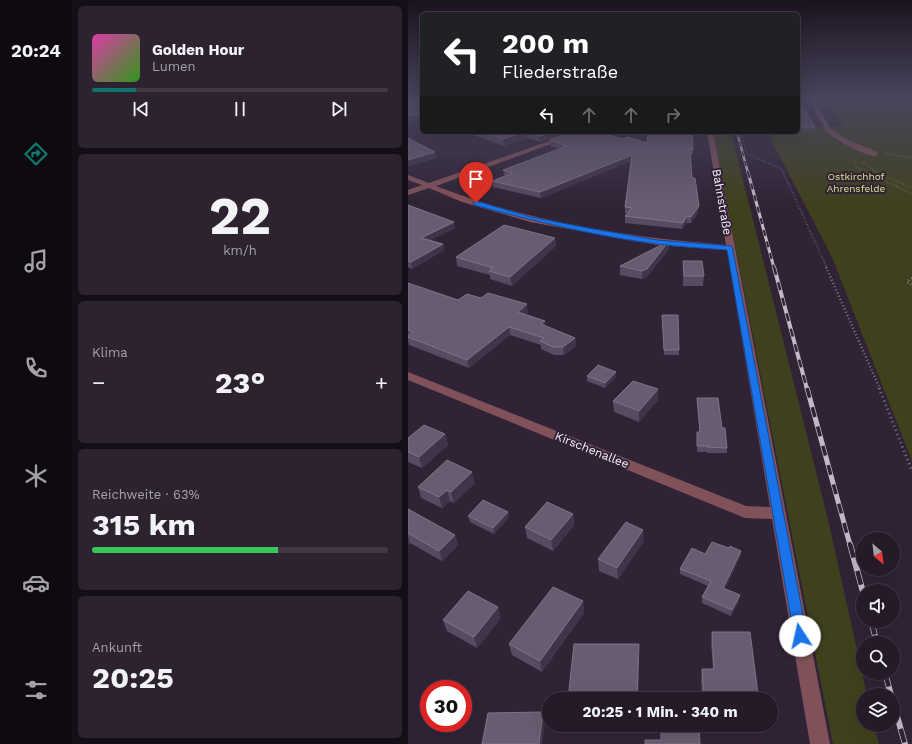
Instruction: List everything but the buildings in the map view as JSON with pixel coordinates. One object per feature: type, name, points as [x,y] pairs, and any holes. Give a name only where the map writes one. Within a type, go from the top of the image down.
[{"type":"street","points":[[408,193],[574,134]]},
{"type":"street","name":"Bahnstraße","points":[[710,134],[820,744]]},
{"type":"street","points":[[833,134],[850,145],[874,154]]},
{"type":"street","points":[[408,177],[465,200],[536,220],[657,242],[730,248]]},
{"type":"street","name":"Kirschenallee","points":[[408,376],[745,512],[778,513]]},
{"type":"path","points":[[742,134],[747,154],[782,169],[870,364],[912,471]]},
{"type":"path","points":[[912,158],[890,154],[874,154],[861,159],[866,167],[912,188]]},
{"type":"path","points":[[856,167],[912,194]]},
{"type":"path","points":[[912,278],[907,282],[912,285]]},
{"type":"green space","points":[[713,134],[732,134],[829,524],[856,646],[856,680],[864,680],[865,688],[856,688],[856,732],[876,732],[879,744],[833,744]]},
{"type":"green space","name":"Ostkirchhof Ahrensfelde","points":[[768,134],[912,134],[912,461],[832,257]]},
{"type":"railway","points":[[738,134],[748,173]]},
{"type":"railway","points":[[748,172],[774,268]]},
{"type":"railway","points":[[774,267],[807,389]]},
{"type":"railway","points":[[807,388],[850,545]]},
{"type":"railway","points":[[850,544],[861,584]]},
{"type":"railway","points":[[873,628],[875,636]]},
{"type":"railway","points":[[887,680],[889,688]]},
{"type":"railway","points":[[900,726],[905,744]]},
{"type":"route","points":[[476,203],[530,218],[588,230],[657,242],[730,248],[800,636]]}]
